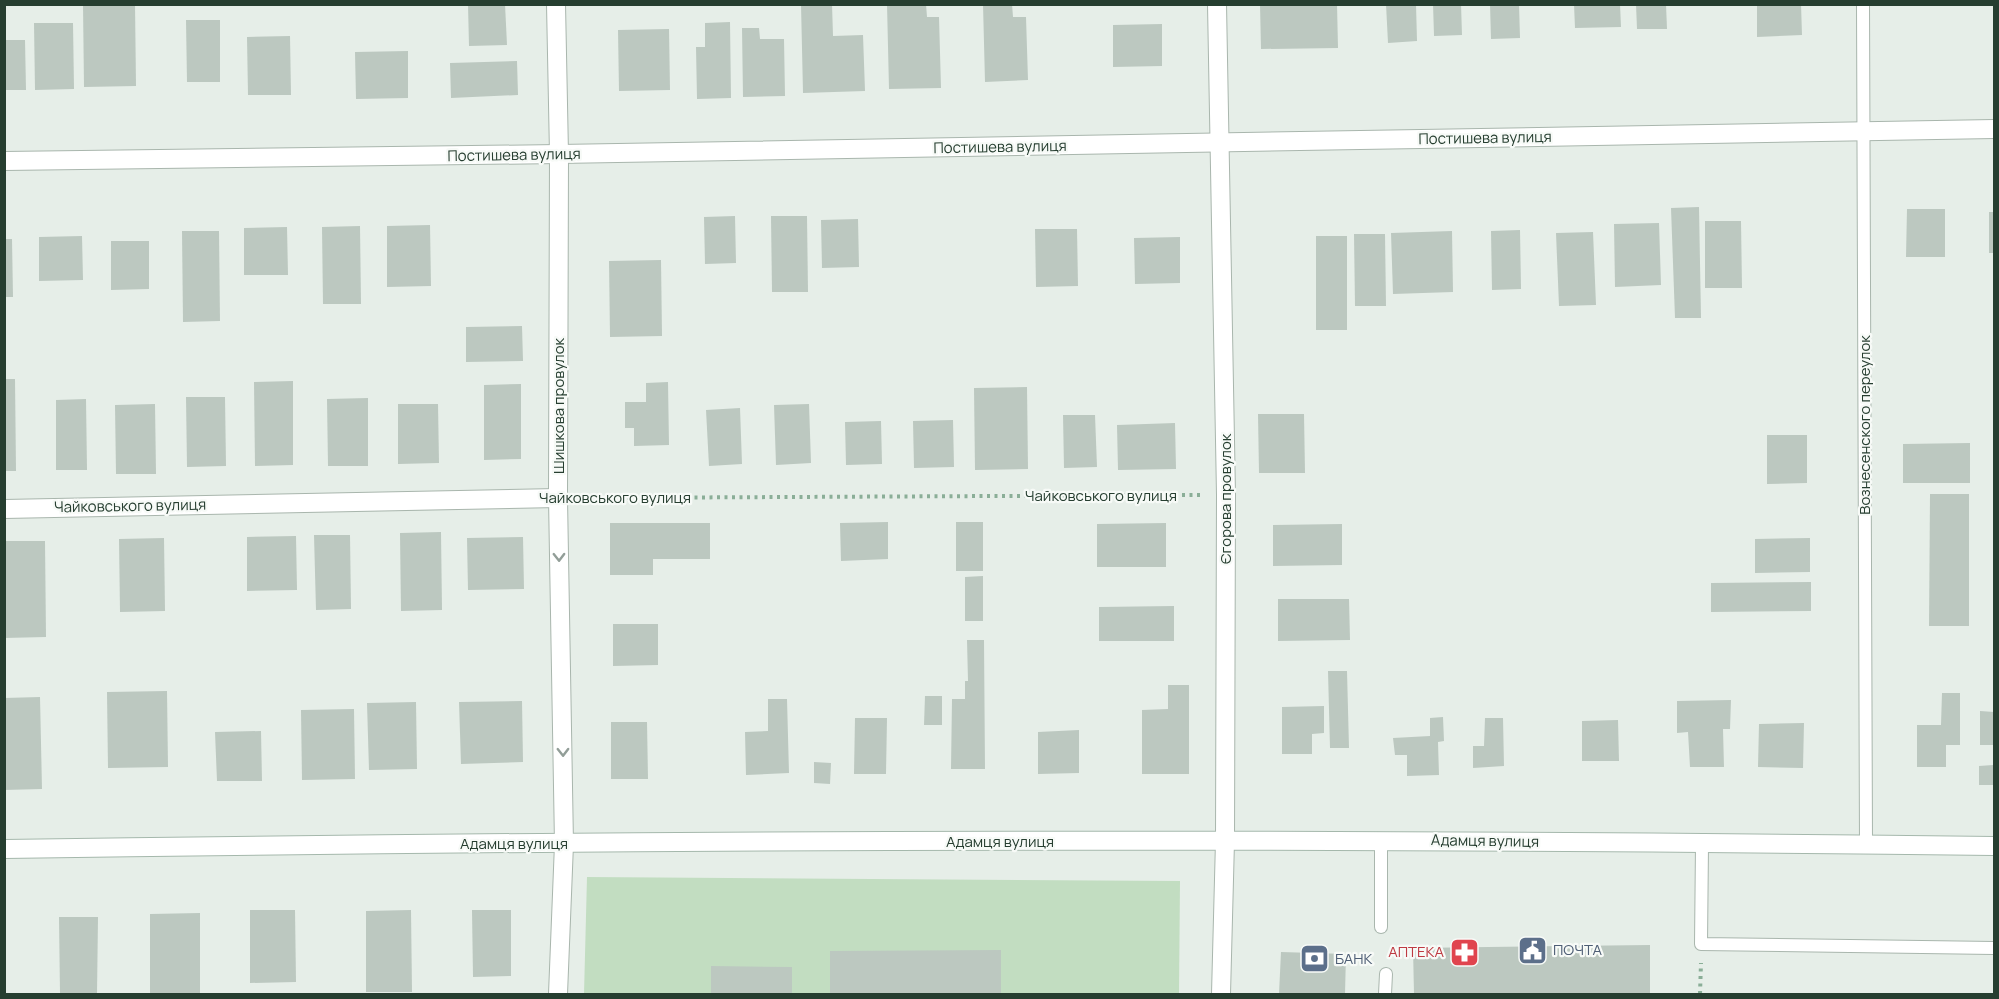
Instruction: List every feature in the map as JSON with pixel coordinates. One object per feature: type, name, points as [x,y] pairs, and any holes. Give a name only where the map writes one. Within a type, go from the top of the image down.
[{"type":"street","name":"Шишкова провулок","points":[[556,4],[559,154],[558,498],[564,844],[558,994]]},
{"type":"street","name":"Єгорова провулок","points":[[1217,4],[1226,495],[1225,841],[1221,994]]},
{"type":"street","name":"Постишева вулиця","points":[[4,161],[559,154],[1995,129]]},
{"type":"street","name":"Чайковського вулиця","points":[[4,509],[558,498]]},
{"type":"street","name":"Адамця вулиця","points":[[4,849],[1381,840],[1702,845],[1995,846]]},
{"type":"lane","name":"Вознесенского переулок","points":[[1863,4],[1866,845]]},
{"type":"lane","points":[[1381,840],[1381,927]]},
{"type":"lane","points":[[1702,845],[1701,944],[1995,948]]},
{"type":"lane","points":[[1385,994],[1386,974]]},
{"type":"path","name":"Чайковського вулиця","points":[[558,498],[1226,495]]},
{"type":"path","points":[[1700,994],[1701,944]]},
{"type":"green space","points":[[587,877],[1180,881],[1179,994],[584,994]]},
{"type":"building","points":[[83,4],[135,4],[136,86],[84,87]]},
{"type":"building","points":[[468,4],[505,4],[507,45],[469,46]]},
{"type":"building","points":[[801,4],[832,4],[833,36],[863,35],[865,91],[803,93]]},
{"type":"building","points":[[887,4],[926,4],[927,17],[939,17],[941,88],[889,89]]},
{"type":"building","points":[[983,4],[1012,4],[1013,17],[1026,17],[1028,80],[985,82]]},
{"type":"building","points":[[1260,4],[1337,4],[1338,48],[1261,49]]},
{"type":"building","points":[[1386,4],[1416,4],[1417,41],[1388,43]]},
{"type":"building","points":[[1433,4],[1461,4],[1462,35],[1434,36]]},
{"type":"building","points":[[1490,4],[1519,4],[1520,38],[1491,39]]},
{"type":"building","points":[[1574,4],[1620,4],[1621,27],[1575,28]]},
{"type":"building","points":[[1636,4],[1666,4],[1667,29],[1637,29]]},
{"type":"building","points":[[1757,4],[1801,4],[1802,35],[1757,37]]},
{"type":"building","points":[[186,20],[220,20],[220,82],[187,82]]},
{"type":"building","points":[[730,22],[731,98],[697,99],[696,47],[705,47],[705,23]]},
{"type":"building","points":[[34,23],[73,23],[74,89],[35,90]]},
{"type":"building","points":[[1162,24],[1162,66],[1113,67],[1113,25]]},
{"type":"building","points":[[742,28],[759,28],[760,39],[784,39],[785,96],[743,97]]},
{"type":"building","points":[[669,29],[670,90],[619,91],[618,30]]},
{"type":"building","points":[[290,36],[291,95],[248,95],[247,37]]},
{"type":"building","points":[[4,40],[25,40],[26,90],[4,90]]},
{"type":"building","points":[[408,51],[408,98],[356,99],[355,52]]},
{"type":"building","points":[[517,61],[518,95],[451,98],[450,63]]},
{"type":"building","points":[[1699,207],[1701,318],[1675,318],[1671,208]]},
{"type":"building","points":[[1907,209],[1945,209],[1945,257],[1906,257]]},
{"type":"building","points":[[1989,212],[1994,212],[1994,253],[1989,253]]},
{"type":"building","points":[[735,216],[736,263],[705,264],[704,217]]},
{"type":"building","points":[[771,216],[807,216],[808,292],[772,292]]},
{"type":"building","points":[[858,219],[859,267],[822,268],[821,220]]},
{"type":"building","points":[[1705,221],[1741,221],[1742,288],[1705,288]]},
{"type":"building","points":[[1659,223],[1661,285],[1615,287],[1614,224]]},
{"type":"building","points":[[430,225],[431,286],[387,287],[387,226]]},
{"type":"building","points":[[360,226],[361,304],[323,304],[322,227]]},
{"type":"building","points":[[287,227],[288,275],[244,275],[244,228]]},
{"type":"building","points":[[1035,229],[1077,229],[1078,286],[1036,287]]},
{"type":"building","points":[[1520,230],[1521,289],[1492,290],[1491,231]]},
{"type":"building","points":[[182,231],[219,231],[220,321],[183,322]]},
{"type":"building","points":[[1452,231],[1453,292],[1393,294],[1391,233]]},
{"type":"building","points":[[1593,232],[1596,305],[1559,306],[1556,233]]},
{"type":"building","points":[[1354,234],[1385,234],[1386,306],[1355,306]]},
{"type":"building","points":[[82,236],[83,280],[39,281],[39,237]]},
{"type":"building","points":[[1316,236],[1347,236],[1347,330],[1316,330]]},
{"type":"building","points":[[1180,237],[1180,283],[1135,284],[1134,238]]},
{"type":"building","points":[[4,239],[12,239],[13,297],[4,297]]},
{"type":"building","points":[[111,241],[149,241],[149,289],[111,290]]},
{"type":"building","points":[[661,260],[662,336],[610,337],[609,261]]},
{"type":"building","points":[[522,326],[523,361],[466,362],[466,327]]},
{"type":"building","points":[[4,379],[15,379],[16,471],[4,471]]},
{"type":"building","points":[[293,381],[293,465],[255,466],[254,382]]},
{"type":"building","points":[[668,382],[669,445],[634,446],[634,428],[625,428],[625,402],[646,402],[646,383]]},
{"type":"building","points":[[521,384],[521,459],[484,460],[484,385]]},
{"type":"building","points":[[1027,387],[1028,469],[975,470],[974,388]]},
{"type":"building","points":[[186,397],[225,397],[226,466],[187,467]]},
{"type":"building","points":[[368,398],[368,466],[328,466],[327,399]]},
{"type":"building","points":[[86,399],[87,470],[56,470],[56,400]]},
{"type":"building","points":[[155,404],[156,474],[116,474],[115,405]]},
{"type":"building","points":[[398,404],[438,404],[439,463],[398,464]]},
{"type":"building","points":[[809,404],[811,463],[776,465],[774,405]]},
{"type":"building","points":[[740,408],[742,464],[709,466],[706,410]]},
{"type":"building","points":[[1258,414],[1304,414],[1305,473],[1259,473]]},
{"type":"building","points":[[1063,415],[1095,415],[1097,467],[1064,468]]},
{"type":"building","points":[[953,420],[954,467],[914,468],[913,421]]},
{"type":"building","points":[[881,421],[882,464],[846,465],[845,422]]},
{"type":"building","points":[[1175,423],[1176,469],[1118,470],[1117,425]]},
{"type":"building","points":[[1767,435],[1807,435],[1807,483],[1767,484]]},
{"type":"building","points":[[1970,443],[1970,483],[1903,483],[1903,444]]},
{"type":"building","points":[[1930,494],[1969,494],[1969,626],[1929,626]]},
{"type":"building","points":[[888,522],[888,559],[841,561],[840,523]]},
{"type":"building","points":[[956,522],[983,522],[983,571],[956,571]]},
{"type":"building","points":[[610,523],[710,523],[710,559],[653,559],[653,575],[610,575]]},
{"type":"building","points":[[1166,523],[1166,567],[1097,567],[1097,524]]},
{"type":"building","points":[[1342,524],[1342,565],[1273,566],[1273,525]]},
{"type":"building","points":[[441,532],[442,610],[401,611],[400,533]]},
{"type":"building","points":[[314,535],[350,535],[351,609],[316,610]]},
{"type":"building","points":[[296,536],[297,590],[247,591],[247,537]]},
{"type":"building","points":[[523,537],[524,589],[468,590],[467,538]]},
{"type":"building","points":[[164,538],[165,611],[120,612],[119,539]]},
{"type":"building","points":[[1810,538],[1810,572],[1755,573],[1755,539]]},
{"type":"building","points":[[4,541],[45,541],[46,637],[4,638]]},
{"type":"building","points":[[983,576],[983,621],[965,621],[965,577]]},
{"type":"building","points":[[1811,582],[1811,611],[1711,612],[1711,583]]},
{"type":"building","points":[[1278,599],[1349,599],[1350,640],[1278,641]]},
{"type":"building","points":[[1174,606],[1174,641],[1099,641],[1099,607]]},
{"type":"building","points":[[613,624],[658,624],[658,665],[613,666]]},
{"type":"building","points":[[967,640],[984,640],[985,769],[951,769],[952,699],[965,699],[965,681],[968,681]]},
{"type":"building","points":[[1328,671],[1347,671],[1349,748],[1330,748]]},
{"type":"building","points":[[1168,685],[1189,685],[1189,774],[1142,774],[1142,710],[1168,709]]},
{"type":"building","points":[[167,691],[168,767],[108,768],[107,692]]},
{"type":"building","points":[[1942,693],[1960,693],[1960,745],[1946,745],[1946,767],[1917,767],[1917,725],[1941,725]]},
{"type":"building","points":[[925,696],[942,696],[942,725],[924,725]]},
{"type":"building","points":[[40,697],[42,789],[4,790],[4,698]]},
{"type":"building","points":[[768,699],[787,699],[789,773],[746,775],[745,732],[768,731]]},
{"type":"building","points":[[1731,700],[1730,729],[1723,729],[1724,767],[1690,767],[1688,732],[1677,733],[1677,701]]},
{"type":"building","points":[[522,701],[523,762],[461,764],[459,702]]},
{"type":"building","points":[[416,702],[417,769],[369,770],[367,703]]},
{"type":"building","points":[[1324,706],[1324,733],[1312,734],[1312,754],[1282,754],[1282,707]]},
{"type":"building","points":[[354,709],[355,779],[302,780],[301,710]]},
{"type":"building","points":[[1980,711],[1994,712],[1994,745],[1980,745]]},
{"type":"building","points":[[1443,717],[1444,741],[1438,742],[1439,775],[1407,776],[1407,755],[1395,755],[1393,738],[1430,736],[1430,718]]},
{"type":"building","points":[[855,718],[887,718],[886,774],[854,774]]},
{"type":"building","points":[[1485,718],[1503,718],[1504,766],[1473,768],[1473,746],[1484,746]]},
{"type":"building","points":[[1618,720],[1619,761],[1582,761],[1582,721]]},
{"type":"building","points":[[611,722],[647,722],[648,779],[611,779]]},
{"type":"building","points":[[1804,723],[1803,768],[1758,767],[1759,724]]},
{"type":"building","points":[[1079,730],[1079,773],[1038,774],[1038,732]]},
{"type":"building","points":[[261,731],[262,781],[217,781],[215,732]]},
{"type":"building","points":[[814,762],[831,763],[830,784],[814,783]]},
{"type":"building","points":[[1993,765],[1993,785],[1979,785],[1979,766]]},
{"type":"building","points":[[250,910],[295,910],[296,982],[250,983]]},
{"type":"building","points":[[411,910],[412,992],[366,992],[366,911]]},
{"type":"building","points":[[472,910],[511,910],[511,976],[473,977]]},
{"type":"building","points":[[200,913],[200,994],[150,994],[150,914]]},
{"type":"building","points":[[59,917],[98,917],[97,994],[60,994]]},
{"type":"building","points":[[1650,945],[1650,994],[1414,994],[1413,948]]},
{"type":"building","points":[[1001,950],[1001,994],[830,994],[830,951]]},
{"type":"building","points":[[1281,952],[1346,954],[1345,994],[1279,994]]},
{"type":"building","points":[[711,966],[792,967],[792,994],[711,994]]},
{"type":"place","name":"ПОЧТА","points":[[1532,950]]},
{"type":"place","name":"АПТЕКА","points":[[1465,952]]},
{"type":"place","name":"БАНК","points":[[1314,959]]}]
